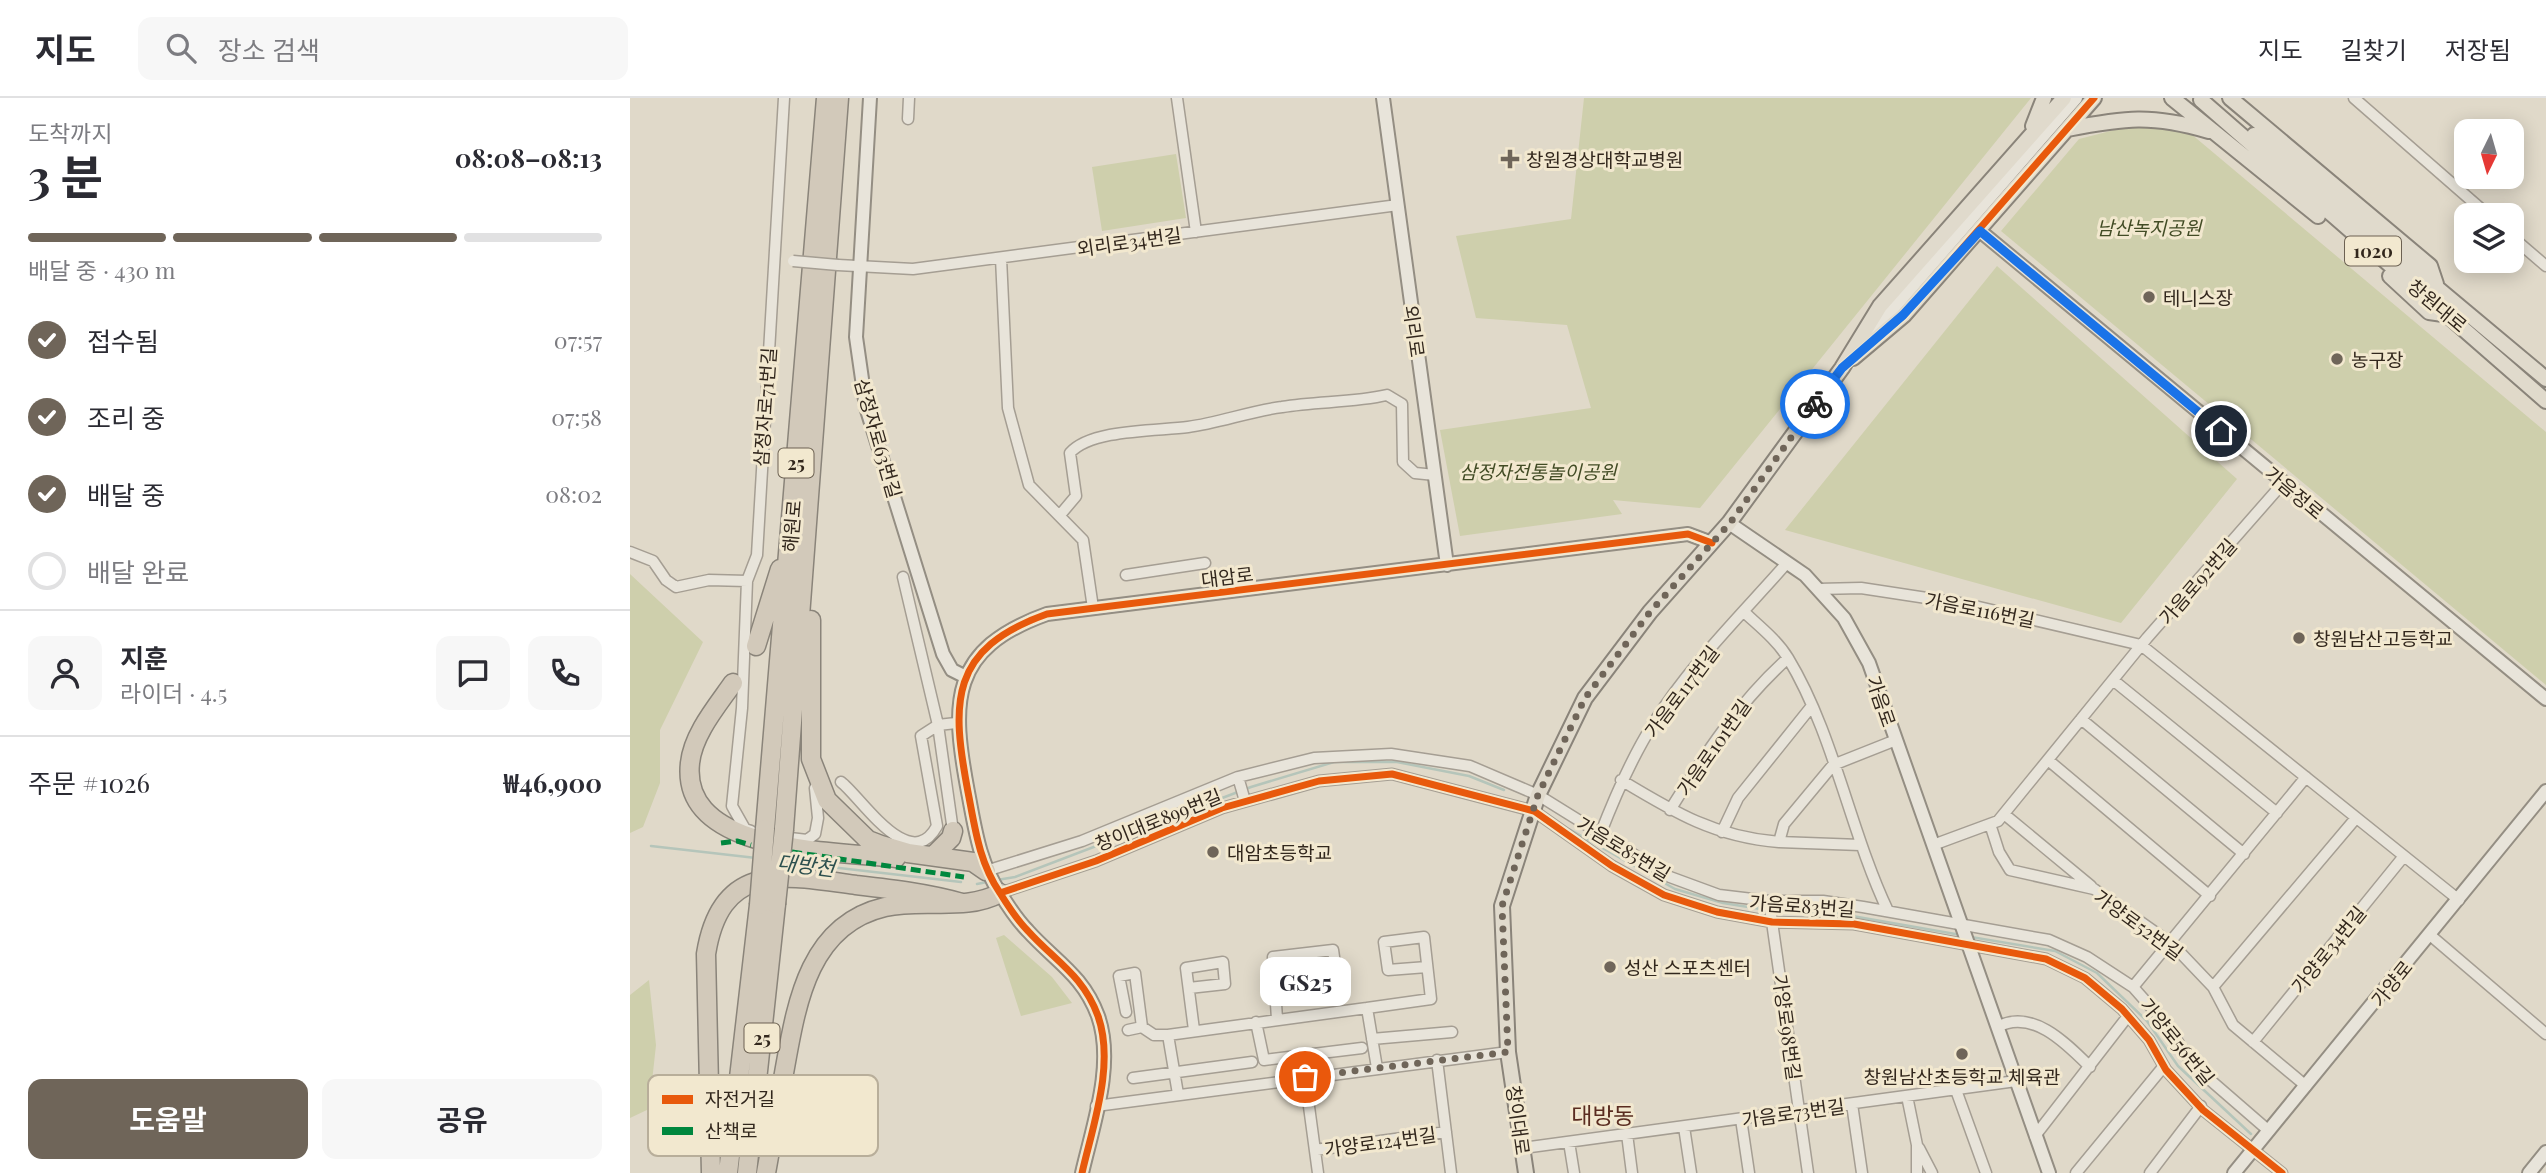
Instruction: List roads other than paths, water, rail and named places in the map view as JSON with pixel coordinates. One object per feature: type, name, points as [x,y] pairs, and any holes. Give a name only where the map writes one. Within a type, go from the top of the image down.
[{"type":"highway","name":"해원로","points":[[767,904],[765,829],[826,98]]},
{"type":"highway","name":"해원로","points":[[767,904],[784,829],[839,98]]},
{"type":"highway","points":[[756,646],[790,536]]},
{"type":"highway","points":[[808,538],[811,758],[827,800],[868,839],[908,853],[973,862],[986,871]]},
{"type":"highway","points":[[733,683],[699,735],[690,761],[690,781],[709,816],[727,829],[760,841],[986,871]]},
{"type":"highway","points":[[933,856],[953,831]]},
{"type":"highway","points":[[709,1075],[706,954],[710,927],[728,899],[745,886],[768,878],[801,878],[934,895],[962,903]]},
{"type":"highway","points":[[784,1075],[797,1005],[821,950],[847,925],[883,907],[910,903],[982,903],[1000,894]]},
{"type":"highway","name":"25","points":[[742,1075],[767,904]]},
{"type":"highway","name":"25","points":[[754,1075],[767,904]]},
{"type":"main road","points":[[2026,140],[2044,98]]},
{"type":"main road","points":[[1842,368],[1880,306],[2064,98]]},
{"type":"main road","points":[[1842,368],[1903,315],[1980,231],[2094,98]]},
{"type":"main road","points":[[2172,98],[2221,134],[2429,312],[2451,315]]},
{"type":"main road","points":[[2196,116],[2200,99]]},
{"type":"main road","name":"창원대로","points":[[2200,99],[2437,286],[2546,379]]},
{"type":"main road","name":"창원대로","points":[[2200,99],[2451,315],[2546,401]]},
{"type":"main road","points":[[2231,99],[2430,266],[2437,286]]},
{"type":"main road","points":[[2067,130],[2123,119],[2168,119],[2221,134]]},
{"type":"main road","name":"창이대로","points":[[1526,1173],[1508,1052],[1502,906],[1538,795],[1585,698],[1650,612],[1730,523],[1842,368]]},
{"type":"street","name":"삼정자로71번길","points":[[784,98],[758,502],[758,544],[747,581],[742,708],[732,806],[745,829],[807,840],[815,834],[818,818],[815,788]]},
{"type":"street","name":"삼정자로63번길","points":[[870,98],[856,337],[866,407],[943,654],[952,670],[966,677]]},
{"type":"street","points":[[908,118],[909,98]]},
{"type":"street","points":[[1177,98],[1196,232]]},
{"type":"street","name":"외리로","points":[[1383,98],[1447,565]]},
{"type":"street","name":"창이대로","points":[[1842,368],[2076,98]]},
{"type":"street","points":[[2354,98],[2474,203]]},
{"type":"street","name":"외리로34번길","points":[[774,259],[913,269],[1398,205]]},
{"type":"street","name":"가음정로","points":[[1980,231],[2546,699]]},
{"type":"street","points":[[2524,247],[2546,266]]},
{"type":"street","points":[[1001,258],[1008,408],[1029,485],[1083,540],[1093,608]]},
{"type":"street","points":[[1060,514],[1076,496],[1070,453],[1075,446],[1103,437],[1188,427],[1282,407],[1359,401],[1387,395],[1402,404],[1404,462],[1415,472],[1435,475]]},
{"type":"street","name":"가음로92번길","points":[[1933,845],[1990,824],[2004,814],[2141,645],[2283,483]]},
{"type":"street","name":"가음로","points":[[1730,523],[1805,575],[1844,618],[1869,663],[1968,943]]},
{"type":"street","name":"대암로","points":[[1000,894],[986,871],[978,845],[956,723],[966,677],[996,637],[1016,625],[1047,614],[1688,534],[1712,543]]},
{"type":"street","points":[[630,552],[653,561],[666,580],[676,587],[709,580],[747,581]]},
{"type":"street","points":[[1126,575],[1205,563]]},
{"type":"street","name":"가음로117번길","points":[[1600,835],[1621,780],[1654,722],[1786,564]]},
{"type":"street","points":[[903,577],[938,726],[953,831]]},
{"type":"street","name":"가음로116번길","points":[[1818,589],[1861,588],[1966,604],[2141,645]]},
{"type":"street","points":[[1744,612],[1768,634],[1788,658],[1811,707],[1860,845],[1888,911]]},
{"type":"street","points":[[2141,645],[2459,900]]},
{"type":"street","name":"가음로101번길","points":[[1671,810],[1714,740],[1758,684],[1788,658]]},
{"type":"street","points":[[2113,680],[2277,813]]},
{"type":"street","points":[[1722,832],[1738,798],[1811,707]]},
{"type":"street","points":[[2081,719],[2244,854]]},
{"type":"street","points":[[841,782],[852,790],[880,825],[894,835],[915,841],[927,838],[937,827],[921,736],[938,726],[956,723]]},
{"type":"street","points":[[1779,842],[1784,824],[1833,765],[1896,740]]},
{"type":"street","points":[[1391,754],[1392,774]]},
{"type":"street","name":"가음로85번길","points":[[986,871],[1082,841],[1238,777],[1314,758],[1391,754],[1470,766],[1538,795],[1670,877],[1719,895],[1769,901],[1823,901],[1888,911],[1962,927]]},
{"type":"street","points":[[2048,760],[2210,896]]},
{"type":"street","name":"창이대로899번길","points":[[1000,894],[1096,862],[1245,802],[1319,781],[1392,774],[1534,811]]},
{"type":"street","points":[[1238,777],[1245,802]]},
{"type":"street","points":[[2133,987],[2172,944],[2306,778]]},
{"type":"street","name":"가음로101번길","points":[[1621,780],[1696,823],[1722,832],[1749,839],[1779,842],[1860,845]]},
{"type":"street","name":"가양로","points":[[2234,1173],[2546,791]]},
{"type":"street","name":"가음로83번길","points":[[1534,811],[1612,866],[1664,895],[1717,912],[1772,922],[1854,923],[2046,959],[2085,978],[2128,1016],[2149,1040],[2164,1066],[2200,1106],[2282,1173]]},
{"type":"street","points":[[2004,814],[2094,889]]},
{"type":"street","points":[[2213,987],[2356,818]]},
{"type":"street","name":"가양로52번길","points":[[1990,824],[1999,852],[2010,870],[2094,889],[2172,944],[2213,987],[2233,1025],[2306,1086]]},
{"type":"street","name":"가양로34번길","points":[[2253,1042],[2404,856]]},
{"type":"street","points":[[1000,894],[1027,931],[1074,973],[1097,1014],[1104,1037],[1104,1058],[1082,1173]]},
{"type":"street","name":"가양로98번길","points":[[1769,901],[1808,1173]]},
{"type":"street","name":"가양로56번길","points":[[1962,927],[2049,940],[2087,957],[2133,987],[2165,1023],[2194,1066],[2269,1131]]},
{"type":"street","points":[[2430,935],[2546,1034]]},
{"type":"street","points":[[1128,1030],[1142,1027],[1154,1035],[1168,1035],[1431,999],[1424,937],[1384,942],[1388,970],[1427,967]]},
{"type":"street","points":[[1968,943],[2049,1173]]},
{"type":"street","points":[[1275,979],[1336,971],[1333,950],[1273,957],[1277,1019]]},
{"type":"street","points":[[1126,1012],[1119,976],[1135,973],[1142,1027]]},
{"type":"street","points":[[1189,988],[1194,1030]]},
{"type":"street","points":[[1367,1008],[1377,1068]]},
{"type":"street","points":[[2035,1136],[2128,1016]]},
{"type":"street","points":[[1997,1027],[2015,1019],[2031,1023],[2059,1038],[2090,1067]]},
{"type":"street","points":[[1256,1022],[1264,1060],[1362,1048]]},
{"type":"street","points":[[1372,1039],[1452,1032]]},
{"type":"street","points":[[1168,1035],[1178,1094]]},
{"type":"street","points":[[1096,1106],[1508,1052]]},
{"type":"street","name":"가양로124번길","points":[[1437,1060],[1451,1173]]},
{"type":"street","points":[[1133,1078],[1252,1062]]},
{"type":"street","points":[[2076,1173],[2164,1066]]},
{"type":"street","points":[[1305,1077],[1318,1173]]},
{"type":"street","name":"가음로73번길","points":[[1523,1148],[2016,1081]]},
{"type":"street","points":[[1956,1090],[1986,1173]]},
{"type":"street","points":[[1907,1096],[1917,1144],[1917,1173]]},
{"type":"street","points":[[1852,1104],[1862,1173]]},
{"type":"street","points":[[2150,1173],[2200,1106]]},
{"type":"street","points":[[1741,1119],[1749,1173]]},
{"type":"street","points":[[1684,1127],[1690,1173]]},
{"type":"street","name":"가양로124번길","points":[[1315,1150],[1446,1132]]},
{"type":"street","points":[[1627,1134],[1632,1173]]},
{"type":"street","points":[[1569,1142],[1574,1173]]},
{"type":"street","points":[[1917,1144],[1932,1173]]},
{"type":"street","points":[[2529,1173],[2546,1153]]},
{"type":"waterway","name":"대방천","points":[[997,880],[1015,877],[1251,787],[1334,762],[1397,762],[1469,776],[1504,790]]},
{"type":"waterway","name":"대방천","points":[[1569,829],[1675,889],[1723,903],[1767,910]]},
{"type":"waterway","name":"대방천","points":[[651,846],[756,858]]},
{"type":"waterway","name":"대방천","points":[[787,862],[961,882]]},
{"type":"waterway","name":"대방천","points":[[977,884],[987,882]]},
{"type":"waterway","name":"대방천","points":[[1774,911],[1835,913],[1961,935]]},
{"type":"waterway","name":"대방천","points":[[1971,937],[2055,951],[2097,973],[2147,1021],[2178,1066],[2251,1134]]},
{"type":"place","name":"창원경상대학교병원","points":[[1510,159]]},
{"type":"place","name":"테니스장","points":[[2149,297]]},
{"type":"place","name":"농구장","points":[[2337,359]]},
{"type":"place","name":"창원남산고등학교","points":[[2299,638]]},
{"type":"place","name":"대암초등학교","points":[[1213,852]]},
{"type":"place","name":"성산 스포츠센터","points":[[1610,967]]},
{"type":"place","name":"창원남산초등학교 체육관","points":[[1962,1054]]},
{"type":"place","name":"GS25","points":[[1305,1077]]},
{"type":"district","name":"대방동","points":[[1603,1114]]},
{"type":"park label","name":"남산녹지공원","points":[[2149,227]]},
{"type":"park label","name":"삼정자전통놀이공원","points":[[1538,471]]}]
